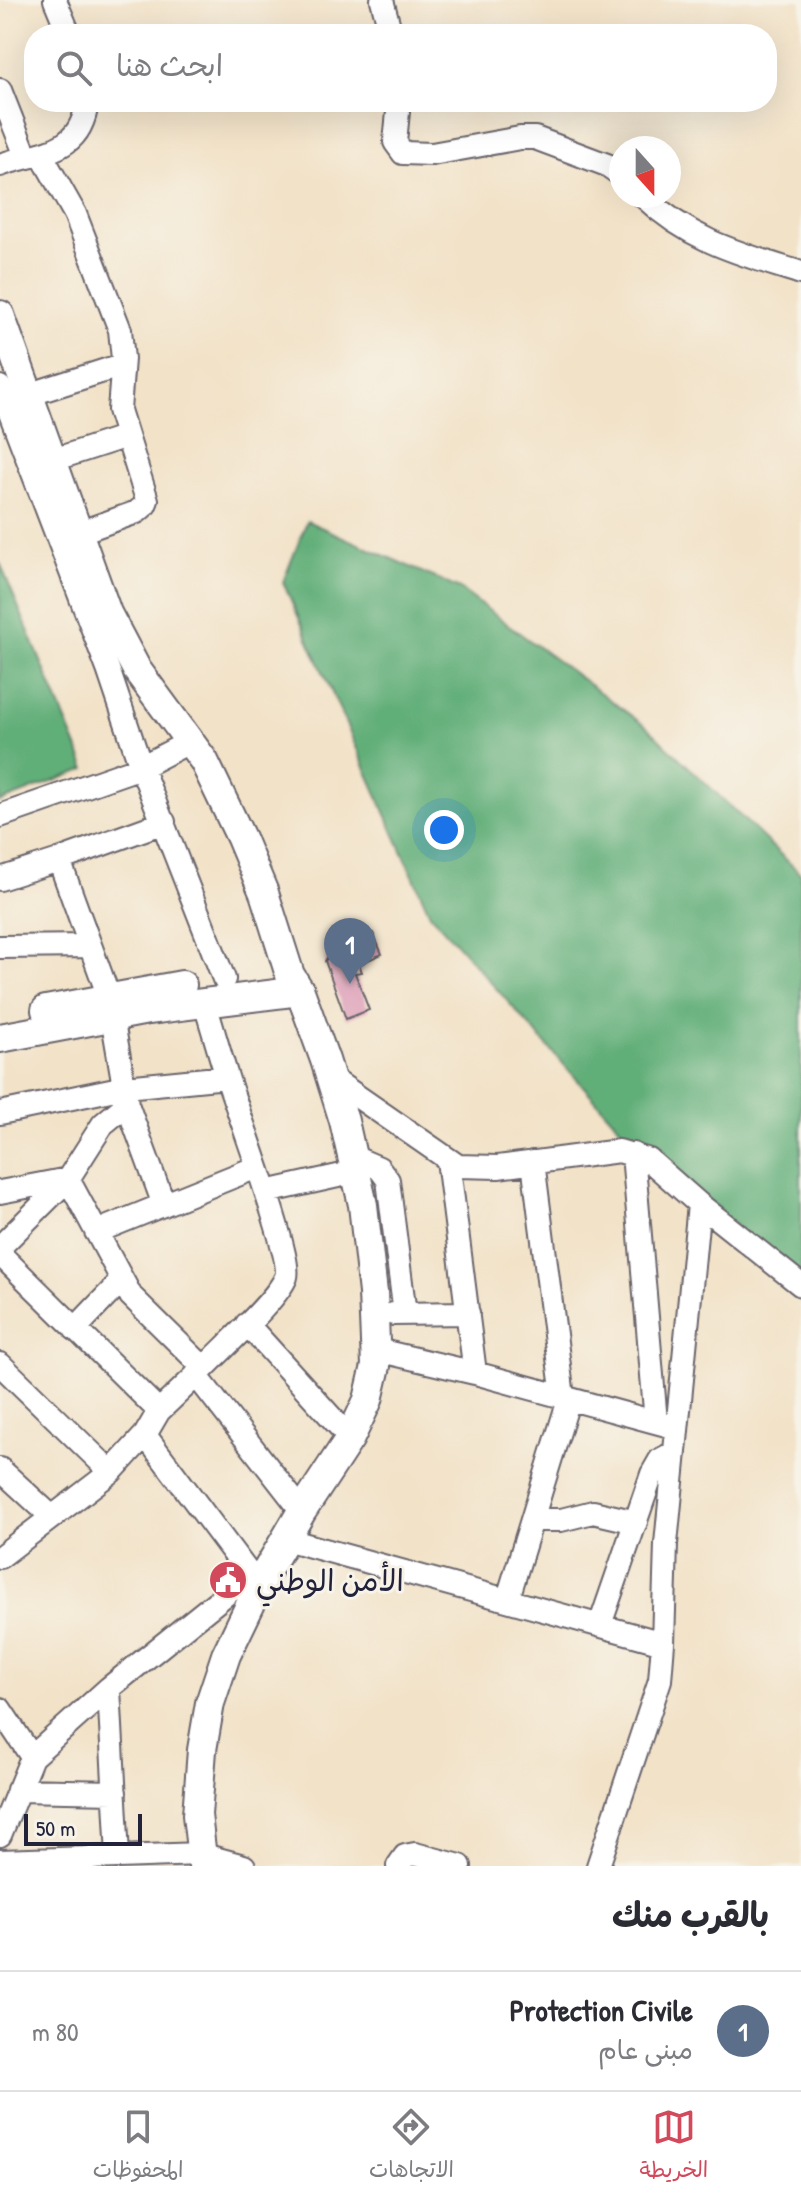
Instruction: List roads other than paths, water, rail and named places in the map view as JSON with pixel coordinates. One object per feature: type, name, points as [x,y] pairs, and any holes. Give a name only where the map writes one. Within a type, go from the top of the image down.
[{"type":"main road","points":[[0,315],[78,533],[86,585],[137,670],[191,741],[219,789],[264,893],[331,1078],[363,1205],[377,1350],[368,1400],[350,1438],[285,1539],[258,1574],[226,1655],[210,1703],[202,1750],[197,1815],[202,1860]]},
{"type":"main road","points":[[0,1020],[146,1000],[224,979],[295,983]]},
{"type":"main road","points":[[146,1000],[204,1001],[295,983]]},
{"type":"main road","points":[[0,1038],[110,1006]]},
{"type":"street","points":[[55,0],[65,24]]},
{"type":"street","points":[[382,0],[388,24]]},
{"type":"street","points":[[0,90],[33,155],[75,214],[120,330],[122,365],[118,402],[146,497],[145,505],[132,514],[78,533]]},
{"type":"street","points":[[0,165],[53,151],[78,132],[84,112]]},
{"type":"street","points":[[398,112],[395,142],[403,153],[432,154],[535,138],[609,166]]},
{"type":"street","points":[[657,208],[706,242],[801,273]]},
{"type":"street","points":[[28,395],[122,365]]},
{"type":"street","points":[[0,387],[86,585],[108,669],[141,767],[224,979]]},
{"type":"street","points":[[50,461],[127,436]]},
{"type":"street","points":[[0,816],[141,767],[191,741]]},
{"type":"street","points":[[0,879],[164,822]]},
{"type":"street","points":[[59,860],[110,1006],[126,1096],[164,1205]]},
{"type":"street","points":[[0,947],[90,946]]},
{"type":"street","points":[[0,1557],[111,1472],[145,1435],[159,1411],[247,1324],[284,1281],[287,1273],[266,1192],[204,1001]]},
{"type":"street","points":[[0,1113],[126,1096],[227,1077]]},
{"type":"street","points":[[331,1078],[448,1160],[469,1168],[498,1167],[604,1152],[633,1154],[649,1160],[801,1285]]},
{"type":"street","points":[[0,1247],[68,1179],[103,1124],[126,1096]]},
{"type":"street","points":[[598,1866],[660,1680],[666,1544],[675,1452],[666,1425],[633,1154]]},
{"type":"street","points":[[448,1160],[475,1373]]},
{"type":"street","points":[[508,1598],[566,1398],[533,1162]]},
{"type":"street","points":[[266,1192],[354,1165],[379,1168],[388,1180],[405,1314]]},
{"type":"street","points":[[96,1232],[257,1167]]},
{"type":"street","points":[[0,1192],[68,1179]]},
{"type":"street","points":[[68,1179],[131,1296],[200,1371],[302,1511]]},
{"type":"street","points":[[666,1425],[699,1204]]},
{"type":"street","points":[[0,1254],[159,1411]]},
{"type":"street","points":[[75,1329],[121,1281]]},
{"type":"street","points":[[375,1315],[468,1313]]},
{"type":"street","points":[[247,1324],[350,1438]]},
{"type":"street","points":[[377,1350],[666,1425]]},
{"type":"street","points":[[0,1364],[111,1472]]},
{"type":"street","points":[[0,1835],[32,1757],[109,1688],[258,1574],[145,1435]]},
{"type":"street","points":[[600,1625],[655,1468],[660,1460],[675,1452]]},
{"type":"street","points":[[0,1469],[52,1517]]},
{"type":"street","points":[[532,1520],[554,1521],[593,1512],[636,1522]]},
{"type":"street","points":[[285,1539],[663,1643]]},
{"type":"street","points":[[109,1688],[118,1857]]},
{"type":"street","points":[[0,1709],[32,1757]]},
{"type":"street","points":[[18,1790],[115,1792]]},
{"type":"street","points":[[398,1866],[405,1856],[415,1854],[460,1866]]},
{"type":"street","points":[[0,1861],[118,1857],[202,1860],[244,1866]]},
{"type":"place","name":"Protection Civile","points":[[350,984]]},
{"type":"place","name":"الأمن الوطني","points":[[228,1580]]}]
